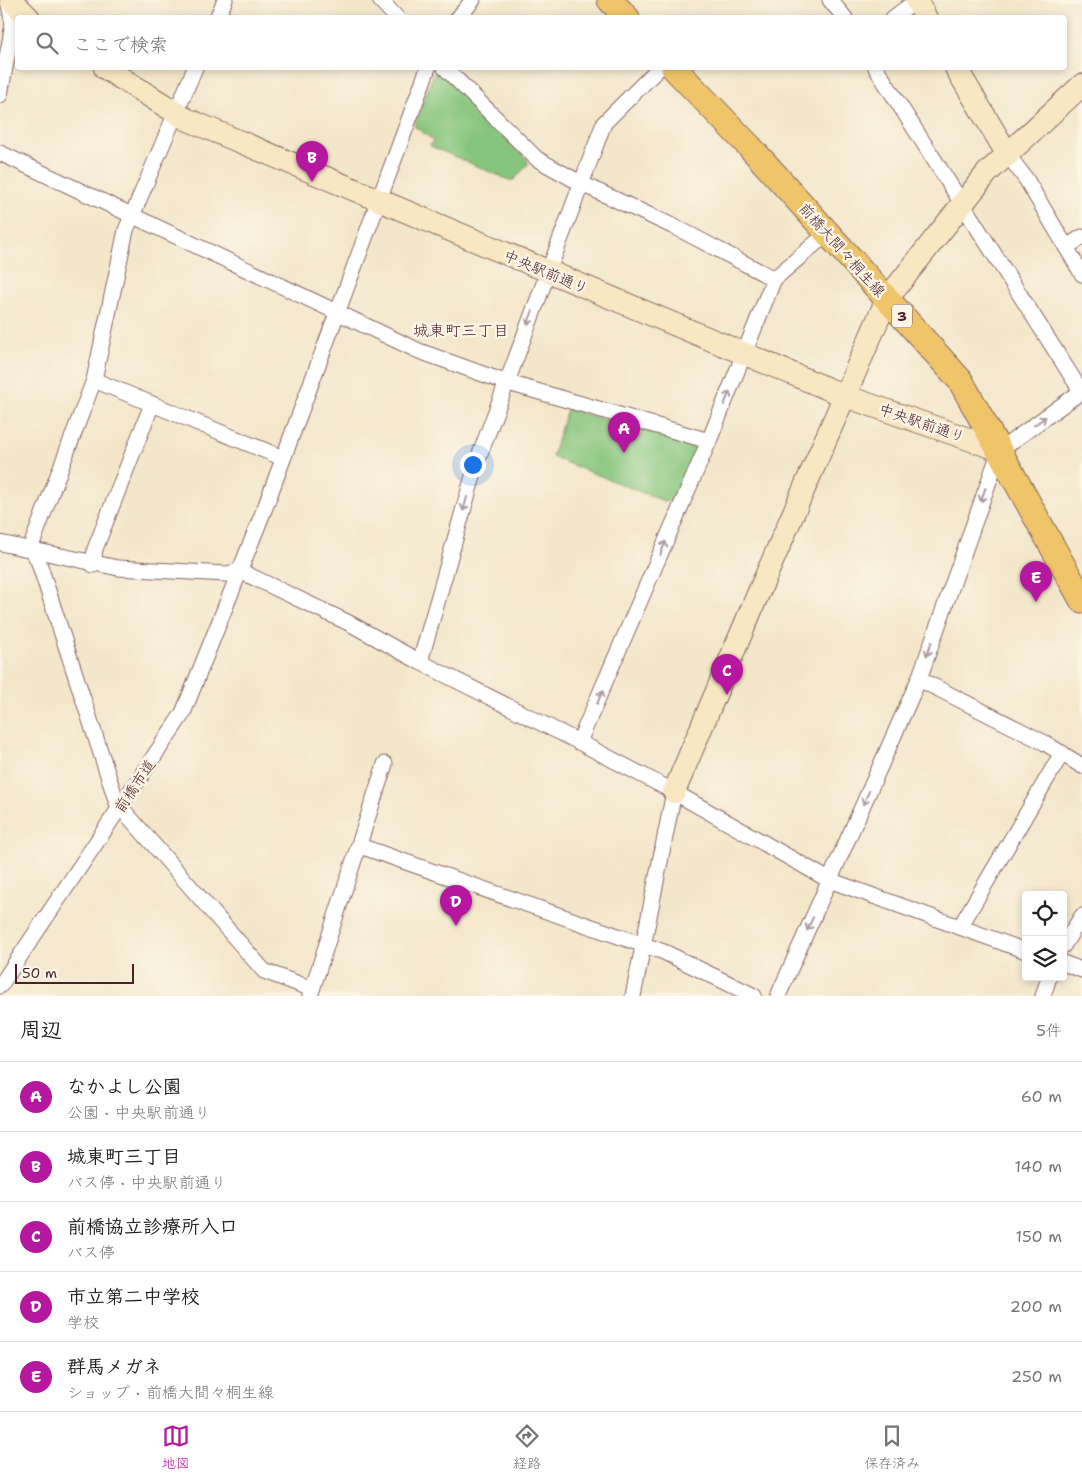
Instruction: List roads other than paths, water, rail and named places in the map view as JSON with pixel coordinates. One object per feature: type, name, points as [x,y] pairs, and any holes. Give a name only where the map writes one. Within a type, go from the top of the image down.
[{"type":"main road","points":[[610,0],[623,15]]},
{"type":"main road","name":"前橋大間々桐生線","points":[[676,70],[750,147],[960,380],[1082,600]]},
{"type":"street","points":[[10,0],[26,15]]},
{"type":"street","points":[[0,95],[13,24],[10,0]]},
{"type":"street","points":[[218,15],[225,0]]},
{"type":"street","points":[[380,0],[394,15]]},
{"type":"street","points":[[460,15],[473,0]]},
{"type":"street","points":[[830,0],[842,15]]},
{"type":"street","points":[[896,15],[906,6],[919,5]]},
{"type":"street","name":"中央駅前通り","points":[[108,70],[175,113],[379,201],[845,396],[1000,450]]},
{"type":"street","points":[[194,70],[126,230],[94,380],[33,541],[32,549],[39,563],[114,798],[120,808],[264,971],[311,993],[385,764]]},
{"type":"street","name":"前橋市道","points":[[0,986],[183,712],[283,458],[427,70]]},
{"type":"street","points":[[447,70],[537,159],[582,184],[681,230],[774,279]]},
{"type":"street","points":[[420,662],[477,462],[505,382],[604,123],[657,70]]},
{"type":"street","points":[[778,996],[918,679],[1000,450],[1081,391],[877,70]]},
{"type":"street","points":[[957,70],[1082,274]]},
{"type":"street","points":[[633,996],[674,792],[751,610],[887,300],[987,173],[1082,85]]},
{"type":"street","points":[[0,154],[419,352],[505,382],[709,441]]},
{"type":"street","points":[[579,742],[709,441],[774,279],[817,242],[829,236]]},
{"type":"street","points":[[1066,247],[1082,237]]},
{"type":"street","points":[[94,380],[283,458]]},
{"type":"street","points":[[93,564],[95,549],[152,404]]},
{"type":"street","points":[[0,542],[118,568],[226,574],[240,571],[349,624],[579,742],[674,792],[830,880],[1022,950]]},
{"type":"street","points":[[918,679],[1062,753],[1082,766]]},
{"type":"street","points":[[960,927],[1062,753]]},
{"type":"street","points":[[360,846],[644,944],[754,996]]},
{"type":"street","points":[[1067,940],[1082,916]]},
{"type":"street","points":[[1067,964],[1082,970]]},
{"type":"street","points":[[1043,996],[1048,981]]},
{"type":"place","name":"城東町三丁目","points":[[312,182]]},
{"type":"place","name":"なかよし公園","points":[[624,453]]},
{"type":"place","name":"群馬メガネ","points":[[1036,602]]},
{"type":"place","name":"前橋協立診療所入口","points":[[727,695]]},
{"type":"place","name":"市立第二中学校","points":[[456,926]]},
{"type":"district","name":"城東町三丁目","points":[[461,330]]}]
